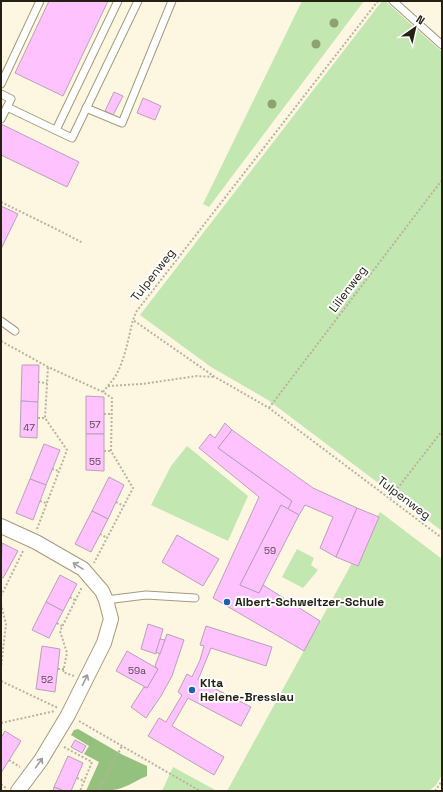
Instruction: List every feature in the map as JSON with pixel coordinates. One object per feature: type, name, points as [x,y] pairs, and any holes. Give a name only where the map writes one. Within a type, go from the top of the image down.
[{"type":"street","points":[[1,526],[36,542],[82,569],[102,591],[106,600],[110,619],[104,643],[71,717],[41,760],[13,790]]},
{"type":"lane","points":[[1,84],[40,1]]},
{"type":"lane","points":[[56,130],[118,1]]},
{"type":"lane","points":[[7,107],[72,138],[138,1]]},
{"type":"lane","points":[[86,108],[122,123],[172,1]]},
{"type":"lane","points":[[393,1],[442,45]]},
{"type":"lane","points":[[1,94],[11,99],[1,119]]},
{"type":"lane","points":[[1,321],[15,331]]},
{"type":"lane","points":[[106,600],[146,596],[195,598]]},
{"type":"path","name":"Tulpenweg","points":[[378,1],[136,312],[133,320],[215,377],[269,408],[442,538]]},
{"type":"path","name":"Lilienweg","points":[[269,408],[442,180]]},
{"type":"path","points":[[1,202],[83,243]]},
{"type":"path","points":[[103,392],[114,378],[119,368],[133,320]]},
{"type":"path","points":[[1,341],[48,367],[103,392],[112,398],[111,451],[133,488],[94,564]]},
{"type":"path","points":[[36,530],[67,450],[45,418],[48,367]]},
{"type":"path","points":[[108,386],[142,384],[197,376],[215,377]]},
{"type":"path","points":[[38,382],[47,383]]},
{"type":"path","points":[[104,414],[111,414]]},
{"type":"path","points":[[38,418],[45,418]]},
{"type":"path","points":[[390,499],[442,431]]},
{"type":"path","points":[[104,451],[111,451]]},
{"type":"path","points":[[52,469],[59,471]]},
{"type":"path","points":[[40,501],[47,503]]},
{"type":"path","points":[[116,502],[124,506]]},
{"type":"path","points":[[100,534],[107,538]]},
{"type":"path","points":[[1,596],[26,546]]},
{"type":"path","points":[[10,566],[15,568]]},
{"type":"path","points":[[76,677],[63,672],[67,653],[60,631],[85,581]]},
{"type":"path","points":[[70,597],[75,600]]},
{"type":"path","points":[[1,604],[6,624],[1,667]]},
{"type":"path","points":[[57,623],[62,626]]},
{"type":"path","points":[[58,669],[64,669]]},
{"type":"path","points":[[1,681],[60,710],[1,722]]},
{"type":"path","points":[[71,717],[200,791]]},
{"type":"path","points":[[60,744],[92,762],[80,791]]},
{"type":"path","points":[[98,791],[122,746]]},
{"type":"path","points":[[9,760],[22,769]]},
{"type":"path","points":[[77,778],[85,781]]},
{"type":"path","points":[[435,791],[442,781]]},
{"type":"path","points":[[1,784],[13,790]]},
{"type":"green space","points":[[302,1],[364,1],[209,207],[203,204]]},
{"type":"green space","points":[[382,1],[385,1],[442,52],[442,531],[268,400],[211,367],[140,315]]},
{"type":"green space","points":[[187,446],[248,496],[228,541],[151,505],[171,466]]},
{"type":"green space","points":[[380,512],[442,559],[442,775],[436,785],[429,791],[227,791]]},
{"type":"green space","points":[[297,549],[314,558],[311,565],[318,570],[303,588],[282,577]]},
{"type":"green space","points":[[78,729],[123,755],[147,766],[147,776],[115,790],[86,791],[99,762],[84,754],[89,746],[71,735],[74,730]]},
{"type":"green space","points":[[173,767],[217,791],[162,791]]},
{"type":"building","points":[[49,1],[108,1],[63,96],[15,73]]},
{"type":"building","points":[[114,92],[123,96],[113,115],[105,111]]},
{"type":"building","points":[[143,98],[161,106],[155,120],[137,113]]},
{"type":"building","points":[[1,124],[79,162],[67,187],[1,155]]},
{"type":"building","points":[[1,206],[18,214],[1,249]]},
{"type":"building","points":[[22,365],[39,365],[38,402],[21,401]]},
{"type":"building","points":[[86,396],[104,397],[104,434],[86,434]]},
{"type":"building","points":[[21,401],[38,402],[37,438],[20,437]]},
{"type":"building","points":[[225,423],[232,430],[218,448],[292,501],[288,509],[281,505],[240,585],[259,593],[263,585],[320,621],[304,651],[213,598],[259,497],[199,448],[210,434],[215,438]]},
{"type":"building","points":[[232,430],[313,488],[357,508],[336,557],[320,548],[333,517],[305,505],[299,515],[288,509],[292,501],[218,448]]},
{"type":"building","points":[[86,434],[104,434],[104,471],[86,470]]},
{"type":"building","points":[[44,444],[60,450],[46,485],[30,479]]},
{"type":"building","points":[[109,477],[124,485],[108,519],[92,511]]},
{"type":"building","points":[[30,479],[46,485],[33,520],[16,513]]},
{"type":"building","points":[[281,505],[299,515],[259,593],[240,585]]},
{"type":"building","points":[[357,508],[379,517],[358,566],[336,557]]},
{"type":"building","points":[[92,511],[108,519],[91,552],[75,544]]},
{"type":"building","points":[[177,535],[219,559],[203,586],[162,562]]},
{"type":"building","points":[[2,543],[18,551],[3,578],[1,577]]},
{"type":"building","points":[[60,575],[77,584],[63,611],[46,602]]},
{"type":"building","points":[[46,602],[63,611],[49,638],[32,630]]},
{"type":"building","points":[[148,624],[163,629],[156,654],[141,649]]},
{"type":"building","points":[[206,626],[272,647],[266,666],[211,648],[198,680],[251,707],[241,726],[188,698],[172,726],[224,757],[214,775],[148,736],[159,718],[166,722],[182,695],[178,692],[187,674],[192,677],[200,660],[204,646],[200,645]]},
{"type":"building","points":[[167,634],[184,640],[172,676],[146,718],[131,707],[144,687],[147,688],[158,669],[155,666]]},
{"type":"building","points":[[160,639],[165,640],[160,654],[156,652]]},
{"type":"building","points":[[42,646],[60,649],[55,692],[36,689]]},
{"type":"building","points":[[127,651],[158,669],[147,688],[116,671]]},
{"type":"building","points":[[5,731],[21,741],[1,773],[1,738]]},
{"type":"building","points":[[75,740],[86,746],[82,753],[71,747]]},
{"type":"building","points":[[68,756],[83,763],[71,791],[64,791],[54,787]]},
{"type":"building","points":[[54,787],[64,791],[53,791]]},
{"type":"place","name":"Albert-Schweitzer-Schule","points":[[227,602]]},
{"type":"place","name":"Kita Helene-Bresslau","points":[[192,690]]}]
